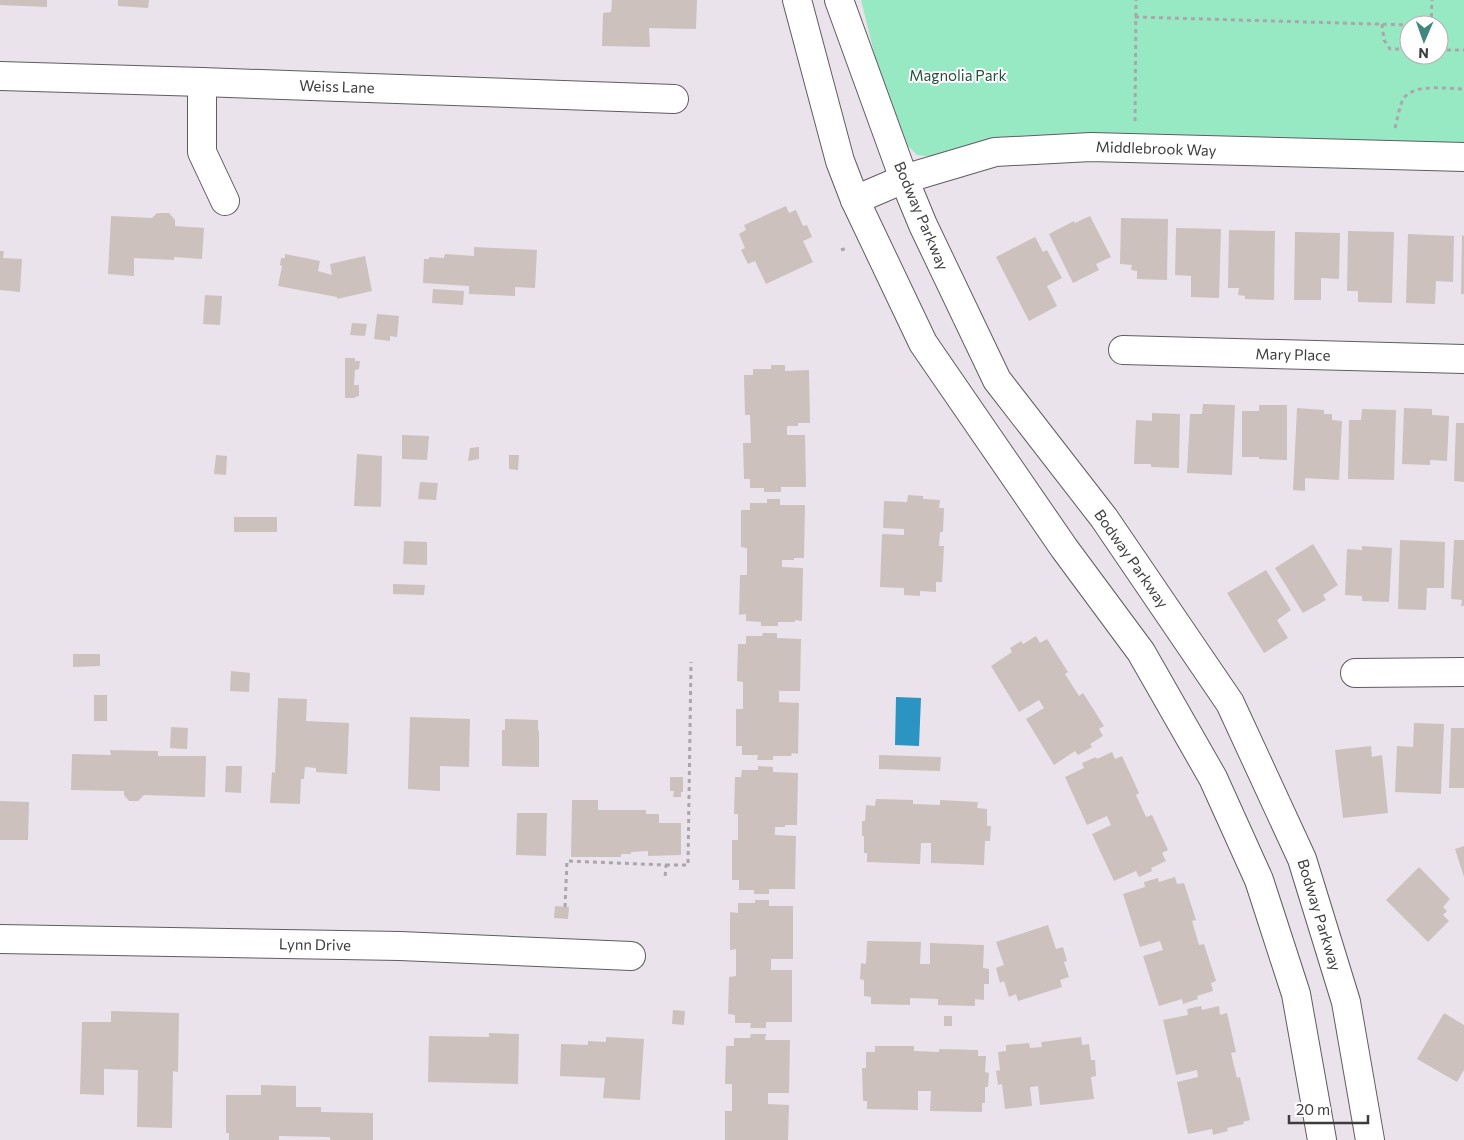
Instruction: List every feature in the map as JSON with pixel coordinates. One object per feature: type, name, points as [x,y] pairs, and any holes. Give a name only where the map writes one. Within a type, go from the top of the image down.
[{"type":"street","points":[[796,0],[840,161],[855,200],[923,343],[1064,548],[1141,652],[1213,778],[1259,880],[1296,994],[1322,1140]]},
{"type":"street","name":"Bodway Parkway","points":[[839,0],[904,179],[923,225],[996,380],[1104,518],[1230,703],[1302,859],[1346,1002],[1370,1140]]},
{"type":"street","name":"Weiss Lane","points":[[0,76],[674,99]]},
{"type":"street","points":[[202,82],[202,152],[225,200]]},
{"type":"street","name":"Middlebrook Way","points":[[855,200],[904,179],[995,152],[1082,147],[1464,157]]},
{"type":"street","name":"Mary Place","points":[[1123,350],[1464,359]]},
{"type":"street","points":[[1355,673],[1464,672]]},
{"type":"street","name":"Lynn Drive","points":[[0,939],[400,946],[630,956]]},
{"type":"path","points":[[1135,122],[1136,0]]},
{"type":"path","points":[[1431,15],[1432,0]]},
{"type":"path","points":[[1135,17],[1399,25]]},
{"type":"path","points":[[1382,24],[1384,40],[1390,49],[1399,49]]},
{"type":"path","points":[[1449,50],[1464,50]]},
{"type":"path","points":[[1395,128],[1403,98],[1416,89],[1464,89]]},
{"type":"path","points":[[841,250],[846,248]]},
{"type":"path","points":[[565,906],[567,862],[688,865],[691,662]]},
{"type":"path","points":[[665,878],[666,865]]},
{"type":"green space","name":"Magnolia Park","points":[[861,0],[1464,0],[1464,150],[948,159],[917,155],[899,137],[888,109]]},
{"type":"water","points":[[896,697],[921,698],[919,746],[895,745]]},
{"type":"building","points":[[0,0],[47,0],[47,7],[0,5]]},
{"type":"building","points":[[118,0],[149,0],[148,8],[118,6]]},
{"type":"building","points":[[612,0],[697,0],[696,29],[649,28],[650,47],[602,46],[603,13],[611,12]]},
{"type":"building","points":[[786,206],[789,213],[796,210],[803,226],[807,225],[812,237],[803,241],[813,262],[766,284],[755,261],[748,264],[741,250],[745,248],[739,234],[746,230],[744,225]]},
{"type":"building","points":[[157,213],[169,213],[175,220],[175,226],[204,228],[202,259],[174,257],[174,260],[134,258],[134,276],[108,274],[111,216],[152,218]]},
{"type":"building","points":[[1090,216],[1111,257],[1096,264],[1099,270],[1073,283],[1049,234],[1074,221],[1075,223]]},
{"type":"building","points":[[1121,218],[1168,219],[1167,280],[1137,279],[1137,271],[1131,270],[1132,265],[1120,264]]},
{"type":"building","points":[[1176,228],[1221,229],[1219,298],[1191,297],[1191,276],[1175,275]]},
{"type":"building","points":[[1229,230],[1275,231],[1274,300],[1245,299],[1245,296],[1238,295],[1239,288],[1228,288]]},
{"type":"building","points":[[1348,231],[1394,232],[1392,303],[1358,302],[1358,291],[1347,291]]},
{"type":"building","points":[[1295,232],[1340,233],[1339,279],[1321,278],[1321,300],[1294,300]]},
{"type":"building","points":[[1408,234],[1454,236],[1453,282],[1436,281],[1435,304],[1406,303]]},
{"type":"building","points":[[1462,235],[1464,236],[1464,294],[1461,294]]},
{"type":"building","points":[[1035,237],[1043,252],[1047,250],[1062,278],[1047,286],[1057,306],[1029,321],[996,257]]},
{"type":"building","points":[[474,247],[537,250],[535,288],[515,287],[515,296],[469,294],[469,286],[423,283],[424,259],[429,259],[429,257],[444,258],[445,254],[474,256]]},
{"type":"building","points":[[0,251],[4,251],[3,258],[22,259],[20,292],[0,290]]},
{"type":"building","points":[[285,254],[320,261],[318,271],[332,275],[330,264],[365,256],[372,291],[337,299],[337,297],[278,286],[282,266],[280,265],[281,258],[285,258]]},
{"type":"building","points":[[433,289],[464,291],[463,305],[432,303]]},
{"type":"building","points":[[205,295],[222,296],[220,325],[203,324]]},
{"type":"building","points":[[377,314],[399,316],[397,337],[390,336],[390,341],[374,339]]},
{"type":"building","points":[[352,323],[367,324],[365,336],[350,335]]},
{"type":"building","points":[[345,358],[355,358],[355,361],[360,361],[359,369],[355,370],[354,385],[359,385],[359,396],[355,398],[345,398]]},
{"type":"building","points":[[771,365],[785,365],[785,371],[809,370],[810,423],[798,423],[798,426],[787,426],[787,435],[805,435],[806,487],[781,487],[781,492],[764,492],[764,488],[750,488],[750,479],[744,479],[743,443],[751,443],[750,415],[745,415],[744,375],[753,375],[753,369],[771,369]]},
{"type":"building","points":[[1203,404],[1235,405],[1232,475],[1187,473],[1190,414],[1202,414]]},
{"type":"building","points":[[1259,405],[1287,405],[1287,460],[1242,457],[1242,411],[1259,411]]},
{"type":"building","points":[[1297,408],[1324,410],[1324,414],[1332,414],[1332,420],[1342,421],[1339,480],[1305,478],[1305,491],[1293,490]]},
{"type":"building","points":[[1404,408],[1432,409],[1432,415],[1449,416],[1447,461],[1430,460],[1430,465],[1402,464]]},
{"type":"building","points":[[1362,409],[1396,410],[1394,480],[1348,479],[1349,420],[1361,420]]},
{"type":"building","points":[[1152,413],[1180,414],[1179,468],[1151,467],[1151,464],[1134,464],[1136,420],[1152,421]]},
{"type":"building","points":[[1456,423],[1464,423],[1464,482],[1454,481]]},
{"type":"building","points":[[402,435],[429,436],[427,460],[402,459]]},
{"type":"building","points":[[479,447],[479,459],[468,461],[470,448]]},
{"type":"building","points":[[357,454],[382,456],[381,507],[354,506]]},
{"type":"building","points":[[216,455],[227,456],[226,475],[214,474]]},
{"type":"building","points":[[509,455],[519,455],[518,470],[509,469]]},
{"type":"building","points":[[420,482],[438,483],[436,500],[418,499]]},
{"type":"building","points":[[908,495],[923,496],[923,499],[940,500],[939,508],[944,508],[943,532],[940,532],[939,546],[944,546],[942,582],[936,582],[936,592],[920,591],[920,596],[904,595],[904,588],[880,587],[882,534],[904,535],[904,529],[883,528],[884,501],[907,502]]},
{"type":"building","points":[[767,499],[780,499],[780,505],[805,505],[804,558],[782,560],[782,567],[803,568],[802,621],[778,622],[778,626],[761,626],[761,622],[746,621],[746,614],[739,615],[740,575],[747,575],[747,548],[741,547],[741,510],[750,510],[750,503],[767,503]]},
{"type":"building","points":[[234,517],[277,517],[277,532],[234,532]]},
{"type":"building","points":[[1400,540],[1445,542],[1444,588],[1427,588],[1426,610],[1398,609]]},
{"type":"building","points":[[1454,540],[1464,540],[1464,606],[1461,606],[1462,600],[1451,599]]},
{"type":"building","points":[[404,541],[427,542],[427,565],[403,564]]},
{"type":"building","points":[[1313,544],[1338,585],[1323,595],[1326,600],[1303,613],[1275,568]]},
{"type":"building","points":[[1362,546],[1392,548],[1389,602],[1362,601],[1362,596],[1345,595],[1347,549],[1362,550]]},
{"type":"building","points":[[1266,570],[1291,610],[1277,620],[1288,638],[1264,653],[1227,593]]},
{"type":"building","points":[[393,584],[425,585],[424,595],[393,594]]},
{"type":"building","points":[[763,633],[777,633],[777,638],[801,639],[800,691],[779,691],[779,702],[799,703],[798,754],[773,756],[773,760],[757,760],[758,755],[742,755],[742,746],[736,746],[736,709],[743,709],[743,682],[737,681],[738,644],[746,644],[746,636],[762,636]]},
{"type":"building","points":[[1036,636],[1040,643],[1047,639],[1068,672],[1065,674],[1079,696],[1083,693],[1104,726],[1099,729],[1103,736],[1090,744],[1092,747],[1078,755],[1075,751],[1054,765],[1026,719],[1044,708],[1039,700],[1019,712],[991,666],[1012,652],[1010,648],[1021,641],[1023,644]]},
{"type":"building","points":[[73,654],[100,654],[100,666],[73,667]]},
{"type":"building","points":[[231,671],[250,673],[249,692],[230,691]]},
{"type":"building","points":[[94,695],[107,695],[107,721],[94,721]]},
{"type":"building","points":[[278,698],[307,699],[306,721],[349,723],[347,774],[316,772],[316,768],[305,767],[304,779],[301,779],[300,804],[270,803],[272,772],[275,773]]},
{"type":"building","points":[[410,717],[470,719],[469,767],[440,766],[440,791],[408,789]]},
{"type":"building","points":[[505,719],[538,720],[539,767],[502,766],[502,730],[505,730]]},
{"type":"building","points":[[1414,723],[1444,724],[1441,794],[1395,792],[1397,746],[1413,747]]},
{"type":"building","points":[[171,727],[188,728],[187,749],[170,748]]},
{"type":"building","points":[[1451,728],[1464,728],[1464,788],[1449,788]]},
{"type":"building","points":[[1371,746],[1372,757],[1382,755],[1388,813],[1343,818],[1335,750]]},
{"type":"building","points":[[110,750],[158,751],[158,756],[206,756],[205,797],[144,795],[138,801],[129,801],[124,795],[124,791],[71,790],[72,754],[111,755]]},
{"type":"building","points":[[1112,752],[1115,759],[1122,756],[1139,793],[1136,795],[1146,817],[1152,815],[1168,850],[1162,853],[1166,861],[1151,868],[1152,871],[1139,877],[1136,871],[1114,881],[1092,834],[1111,825],[1107,816],[1087,825],[1065,777],[1084,768],[1082,763]]},
{"type":"building","points":[[879,755],[941,757],[940,771],[879,769]]},
{"type":"building","points":[[226,766],[242,766],[241,793],[225,792]]},
{"type":"building","points":[[758,766],[773,767],[773,772],[798,773],[797,825],[775,827],[775,835],[796,836],[795,889],[769,889],[769,894],[754,894],[754,890],[739,890],[739,880],[732,880],[732,840],[738,840],[738,814],[734,814],[735,777],[741,777],[742,770],[758,770]]},
{"type":"building","points":[[670,777],[683,777],[681,797],[673,797],[674,791],[670,791]]},
{"type":"building","points":[[876,799],[913,800],[913,804],[940,805],[940,800],[978,802],[977,808],[987,809],[987,826],[991,826],[990,841],[985,841],[984,865],[931,863],[931,843],[921,843],[920,864],[867,862],[867,853],[864,853],[862,821],[865,821],[866,805],[875,806]]},
{"type":"building","points":[[572,800],[598,800],[598,810],[646,810],[646,814],[659,814],[659,823],[681,823],[681,855],[648,856],[648,851],[621,854],[621,857],[571,857]]},
{"type":"building","points":[[0,801],[29,802],[28,840],[0,840]]},
{"type":"building","points":[[517,813],[547,813],[546,856],[516,855]]},
{"type":"building","points":[[1464,846],[1464,877],[1455,849]]},
{"type":"building","points":[[1419,867],[1450,899],[1443,907],[1447,911],[1443,915],[1449,921],[1428,942],[1386,900]]},
{"type":"building","points":[[1175,877],[1177,884],[1184,883],[1196,920],[1192,921],[1199,945],[1204,944],[1216,981],[1211,983],[1213,991],[1197,996],[1198,999],[1183,1004],[1182,999],[1159,1006],[1143,956],[1163,950],[1160,941],[1140,947],[1123,894],[1145,887],[1144,882],[1158,878],[1159,882]]},
{"type":"building","points":[[755,900],[769,900],[769,906],[793,906],[793,959],[771,959],[771,970],[792,970],[792,1022],[766,1022],[766,1028],[750,1028],[751,1023],[735,1023],[735,1015],[728,1014],[729,977],[736,976],[736,949],[730,950],[730,912],[738,913],[738,903],[755,903]]},
{"type":"building","points":[[555,906],[569,907],[568,919],[554,918]]},
{"type":"building","points":[[1048,925],[1056,949],[1063,947],[1067,961],[1064,962],[1069,977],[1060,980],[1062,987],[1018,1001],[1016,994],[1009,997],[1004,981],[1000,983],[996,968],[1004,965],[996,942]]},
{"type":"building","points":[[867,941],[921,942],[920,964],[930,964],[930,943],[984,945],[983,968],[989,969],[989,984],[984,984],[984,1000],[975,999],[975,1006],[938,1005],[938,999],[910,998],[910,1005],[871,1004],[871,997],[864,996],[864,980],[860,979],[861,963],[866,964]]},
{"type":"building","points":[[1201,1006],[1202,1010],[1219,1006],[1220,1015],[1227,1013],[1236,1052],[1231,1053],[1237,1078],[1240,1077],[1250,1120],[1243,1122],[1244,1124],[1227,1128],[1228,1131],[1213,1135],[1212,1129],[1188,1134],[1177,1082],[1198,1077],[1197,1070],[1176,1075],[1163,1020],[1188,1015],[1187,1009]]},
{"type":"building","points":[[673,1010],[685,1011],[684,1025],[672,1024]]},
{"type":"building","points":[[111,1011],[179,1013],[178,1072],[173,1071],[172,1128],[137,1127],[138,1070],[104,1069],[104,1095],[80,1094],[82,1022],[111,1022]]},
{"type":"building","points":[[1444,1013],[1464,1025],[1464,1070],[1457,1082],[1417,1059]]},
{"type":"building","points":[[944,1016],[952,1016],[952,1026],[944,1026]]},
{"type":"building","points":[[489,1033],[519,1034],[518,1084],[428,1082],[429,1036],[489,1037]]},
{"type":"building","points":[[751,1034],[766,1034],[765,1040],[790,1040],[789,1093],[768,1093],[768,1104],[789,1105],[788,1140],[725,1140],[725,1111],[732,1111],[732,1084],[725,1084],[726,1046],[734,1046],[734,1038],[750,1038]]},
{"type":"building","points":[[606,1037],[644,1039],[640,1100],[603,1098],[605,1078],[560,1076],[561,1044],[588,1045],[588,1041],[606,1042]]},
{"type":"building","points":[[1081,1037],[1082,1045],[1089,1044],[1091,1060],[1095,1060],[1096,1076],[1091,1077],[1094,1099],[1040,1105],[1038,1086],[1030,1087],[1032,1106],[1005,1109],[1002,1084],[998,1085],[996,1071],[1000,1070],[998,1052],[1006,1051],[1006,1045],[1029,1043],[1030,1048],[1042,1047],[1041,1042]]},
{"type":"building","points":[[875,1046],[914,1046],[914,1051],[939,1052],[939,1049],[978,1050],[978,1056],[986,1056],[985,1072],[989,1073],[988,1087],[985,1087],[985,1103],[982,1103],[982,1112],[930,1111],[931,1091],[918,1091],[918,1110],[867,1109],[867,1101],[863,1101],[862,1068],[866,1068],[866,1052],[875,1052]]},
{"type":"building","points":[[261,1085],[296,1086],[296,1107],[321,1107],[321,1112],[373,1113],[373,1140],[330,1140],[330,1137],[279,1136],[279,1140],[229,1140],[229,1133],[226,1133],[226,1095],[261,1095]]}]
